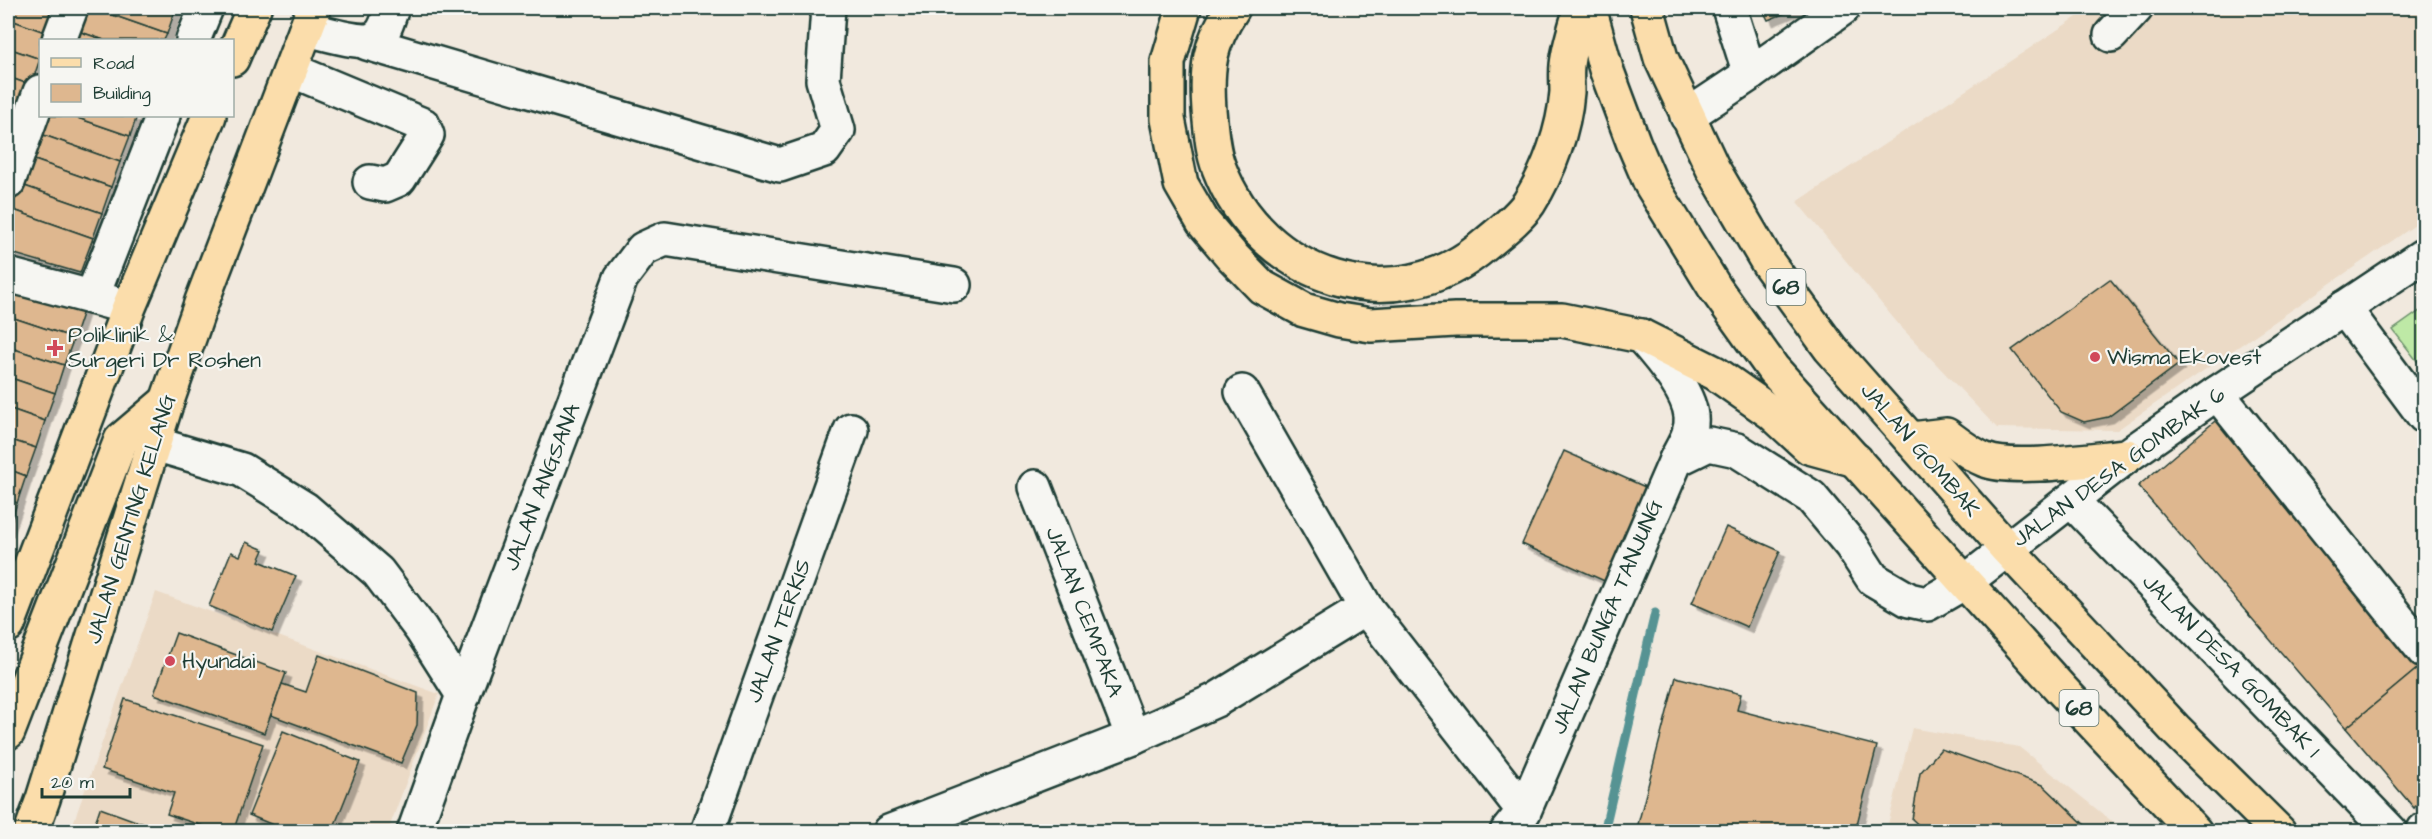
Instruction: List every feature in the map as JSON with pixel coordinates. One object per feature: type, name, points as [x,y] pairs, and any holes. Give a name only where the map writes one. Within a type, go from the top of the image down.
[{"type":"main road","points":[[234,54],[254,8]]},
{"type":"main road","points":[[1184,8],[1168,62],[1168,119],[1181,184],[1203,222],[1262,287],[1304,310],[1339,320],[1371,325],[1455,320],[1562,320],[1641,336],[1715,373],[1772,413],[1809,447],[1856,460]]},
{"type":"main road","points":[[1233,8],[1219,29],[1207,66],[1211,135],[1219,168],[1238,204],[1260,233],[1284,255],[1310,269],[1360,284],[1409,282],[1455,267],[1474,254],[1528,205],[1549,161],[1563,120],[1567,92],[1567,65],[1581,8]]},
{"type":"main road","name":"68","points":[[1589,8],[1606,69],[1651,184],[1715,288],[1773,369],[2061,689],[2195,831]]},
{"type":"main road","name":"JALAN GOMBAK","points":[[1647,8],[1661,58],[1713,169],[1768,263],[1830,348],[2007,549],[2175,729],[2278,831]]},
{"type":"main road","name":"JALAN GENTING KELANG","points":[[31,831],[167,401],[202,301],[310,18]]},
{"type":"main road","points":[[8,625],[129,307],[209,117]]},
{"type":"main road","points":[[8,732],[121,440],[167,401]]},
{"type":"main road","points":[[1912,439],[1946,435],[1966,451],[1987,461],[2014,465],[2127,456]]},
{"type":"street","points":[[59,39],[71,8]]},
{"type":"street","points":[[193,39],[206,8]]},
{"type":"street","points":[[367,42],[378,37],[386,26],[392,8]]},
{"type":"street","points":[[310,18],[367,42],[780,165],[824,150],[838,130],[824,80],[828,8]]},
{"type":"street","points":[[1729,8],[1750,74]]},
{"type":"street","points":[[1687,116],[1843,8]]},
{"type":"street","points":[[2111,35],[2136,8]]},
{"type":"street","points":[[291,70],[423,125],[427,135],[399,179],[385,185],[370,182]]},
{"type":"street","points":[[8,182],[39,95]]},
{"type":"street","points":[[92,297],[164,117]]},
{"type":"street","name":"JALAN ANGSANA","points":[[414,831],[621,278],[643,249],[665,239],[954,285]]},
{"type":"street","name":"JALAN DESA GOMBAK 6","points":[[1676,460],[1709,444],[1737,450],[1811,497],[1851,544],[1873,579],[1909,600],[1927,604],[1965,582],[2127,456],[2424,255]]},
{"type":"street","points":[[8,276],[129,307]]},
{"type":"street","points":[[2344,308],[2424,416]]},
{"type":"street","name":"JALAN BUNGA TANJUNG","points":[[1515,821],[1676,460],[1689,436],[1692,416],[1686,398],[1653,349],[1641,336]]},
{"type":"street","points":[[1242,392],[1365,608],[1515,821]]},
{"type":"street","points":[[2217,393],[2424,651]]},
{"type":"street","name":"JALAN TERKIS","points":[[707,831],[851,430]]},
{"type":"street","points":[[155,444],[242,470],[305,509],[378,572],[421,629],[463,695]]},
{"type":"street","name":"JALAN CEMPAKA","points":[[1035,487],[1133,737]]},
{"type":"street","name":"JALAN DESA GOMBAK 1","points":[[2071,500],[2391,831]]},
{"type":"street","points":[[889,831],[1133,737],[1216,700],[1365,608]]},
{"type":"shaded area","points":[[2080,8],[2424,8],[2424,219],[2117,430],[1997,428],[1900,326],[1797,202],[2083,13]]},
{"type":"shaded area","points":[[156,592],[439,694],[388,831],[70,832]]},
{"type":"shaded area","points":[[1912,728],[2019,747],[2124,831],[1886,832]]},
{"type":"green space","points":[[2424,308],[2424,370],[2393,330]]},
{"type":"building","points":[[8,8],[56,8],[50,34],[8,19]]},
{"type":"building","points":[[80,8],[93,8],[167,34],[164,39],[101,39],[72,29]]},
{"type":"building","points":[[93,8],[176,8],[167,34]]},
{"type":"building","points":[[1762,8],[1798,8],[1768,20]]},
{"type":"building","points":[[8,19],[50,34],[48,39],[39,39],[39,59],[8,48]]},
{"type":"building","points":[[72,29],[101,39],[68,39]]},
{"type":"building","points":[[8,48],[39,59],[31,85],[8,77]]},
{"type":"building","points":[[8,77],[31,85],[22,110],[8,105]]},
{"type":"building","points":[[8,105],[22,110],[8,134]]},
{"type":"building","points":[[41,117],[75,117],[130,136],[120,162],[35,132]]},
{"type":"building","points":[[75,117],[137,117],[130,136]]},
{"type":"building","points":[[35,132],[120,162],[111,187],[26,157]]},
{"type":"building","points":[[26,157],[111,187],[102,213],[16,183]]},
{"type":"building","points":[[16,183],[102,213],[93,238],[8,208]]},
{"type":"building","points":[[8,208],[93,238],[80,273],[8,252]]},
{"type":"building","name":"Wisma Ekovest","points":[[2110,279],[2179,364],[2108,417],[2084,422],[2061,412],[2012,350]]},
{"type":"building","points":[[8,285],[83,311],[74,338],[8,316]]},
{"type":"building","points":[[8,316],[74,338],[64,365],[8,347]]},
{"type":"building","points":[[8,347],[64,365],[55,393],[8,377]]},
{"type":"building","points":[[8,377],[55,393],[45,421],[8,408]]},
{"type":"building","points":[[8,408],[45,421],[36,448],[8,439]]},
{"type":"building","points":[[2221,416],[2424,663],[2346,728],[2138,486]]},
{"type":"building","points":[[8,439],[36,448],[26,476],[8,469]]},
{"type":"building","points":[[1564,451],[1652,490],[1609,583],[1522,544]]},
{"type":"building","points":[[8,469],[26,476],[17,503],[8,500]]},
{"type":"building","points":[[8,500],[17,503],[8,531]]},
{"type":"building","points":[[1726,527],[1780,551],[1747,627],[1692,603]]},
{"type":"building","points":[[246,542],[264,550],[259,561],[296,576],[272,632],[209,606],[231,552],[240,556]]},
{"type":"building","points":[[176,633],[286,673],[264,733],[154,694]]},
{"type":"building","points":[[319,655],[418,693],[417,725],[401,763],[271,715],[282,684],[306,692]]},
{"type":"building","points":[[2424,663],[2424,797],[2414,808],[2346,728]]},
{"type":"building","points":[[1676,677],[1741,694],[1737,710],[1877,746],[1855,832],[1636,832]]},
{"type":"building","points":[[125,699],[263,744],[233,832],[221,832],[167,814],[174,793],[102,769]]},
{"type":"building","points":[[283,731],[360,762],[332,832],[290,832],[249,815]]},
{"type":"building","points":[[1941,749],[2043,785],[2092,832],[1926,832],[1912,819],[1920,773]]},
{"type":"building","points":[[100,808],[166,832],[92,832]]},
{"type":"waterway","points":[[1604,832],[1655,613]]},
{"type":"place","name":"Poliklinik & Surgeri Dr Roshen","points":[[55,348]]},
{"type":"place","name":"Wisma Ekovest","points":[[2095,357]]},
{"type":"place","name":"Hyundai","points":[[170,661]]}]
